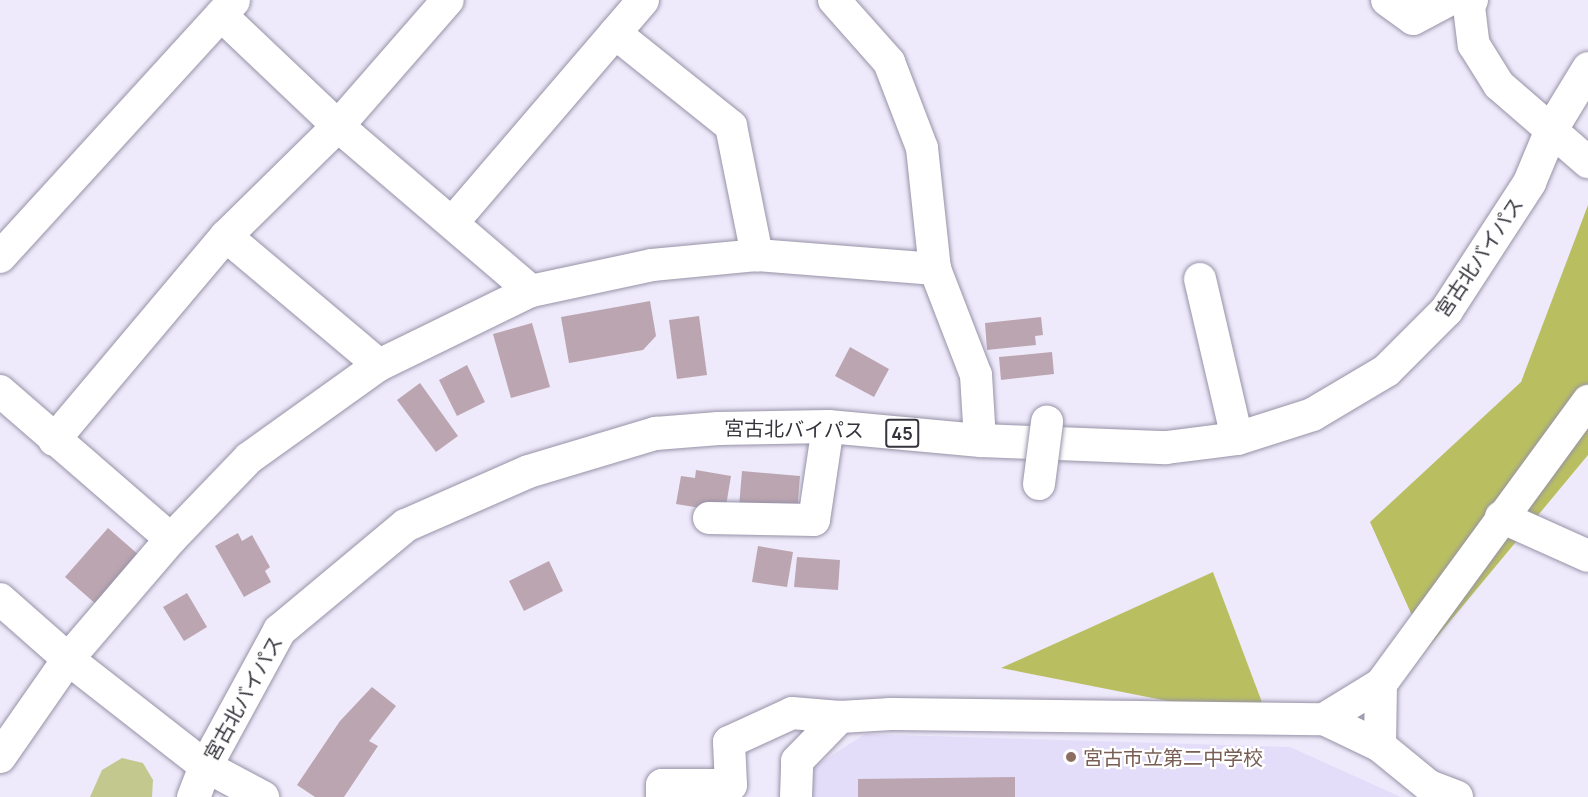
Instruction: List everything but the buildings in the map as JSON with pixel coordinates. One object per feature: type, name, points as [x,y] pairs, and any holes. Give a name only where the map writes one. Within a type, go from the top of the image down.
[{"type":"highway","name":"宮古北バイパス","points":[[193,797],[205,766],[279,630],[405,525],[528,471],[655,433],[828,426],[980,440],[1166,447],[1237,438],[1312,414],[1386,370],[1446,310],[1529,182],[1552,127],[1588,68]]},
{"type":"street","points":[[54,440],[226,236],[338,126],[448,0]]},
{"type":"street","points":[[453,222],[643,0]]},
{"type":"street","points":[[834,0],[889,62],[922,148],[935,269],[976,375],[980,440]]},
{"type":"street","points":[[1387,0],[1413,19],[1449,0]]},
{"type":"street","points":[[1472,0],[1469,7],[1474,45],[1499,85],[1552,127],[1588,162]]},
{"type":"street","points":[[4,244],[228,8],[338,126],[531,291]]},
{"type":"street","points":[[615,33],[731,126],[757,255]]},
{"type":"street","points":[[226,236],[379,365]]},
{"type":"street","points":[[0,757],[68,660],[171,539],[249,458],[379,365],[531,291],[652,265],[757,255],[935,269]]},
{"type":"street","points":[[1200,279],[1237,438]]},
{"type":"street","points":[[0,391],[171,539]]},
{"type":"street","points":[[1324,719],[1381,684],[1588,401]]},
{"type":"street","points":[[1039,484],[1047,422]]},
{"type":"street","points":[[709,518],[814,520],[828,426]]},
{"type":"street","points":[[1501,517],[1588,556]]},
{"type":"street","points":[[0,599],[68,660],[205,766],[263,797]]},
{"type":"street","points":[[1380,746],[1381,684]]},
{"type":"street","points":[[663,797],[662,785],[731,785],[729,742],[792,713],[840,717],[891,714],[1324,719],[1380,746],[1429,786],[1457,797]]},
{"type":"street","points":[[796,797],[798,761],[840,717]]},
{"type":"shaded area","name":"宮古市立第二中学校","points":[[865,734],[1290,747],[1401,797],[810,797],[815,766]]},
{"type":"green space","points":[[1588,205],[1588,455],[1427,649],[1370,522],[1521,382]]},
{"type":"green space","points":[[1213,572],[1269,721],[1001,668]]},
{"type":"green space","points":[[122,758],[143,763],[153,780],[152,797],[90,797],[102,770]]},
{"type":"place","name":"宮古市立第二中学校","points":[[1071,757]]}]
